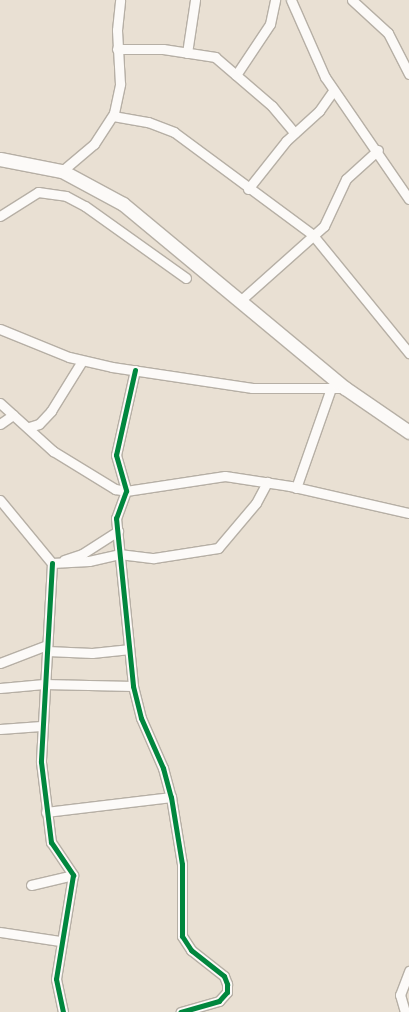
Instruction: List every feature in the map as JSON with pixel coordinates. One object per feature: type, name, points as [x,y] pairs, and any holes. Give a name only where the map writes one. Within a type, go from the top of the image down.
[{"type":"main road","points":[[0,159],[62,171],[123,204],[242,300],[345,388],[409,432]]},
{"type":"street","points":[[62,171],[94,144],[113,116],[120,84],[117,49],[120,0]]},
{"type":"street","points":[[187,53],[195,0]]},
{"type":"street","points":[[236,75],[270,24],[276,0]]},
{"type":"street","points":[[291,0],[333,91],[378,150],[409,199]]},
{"type":"street","points":[[352,0],[388,33],[409,74]]},
{"type":"street","points":[[117,49],[187,53],[215,57],[236,75],[295,133]]},
{"type":"street","points":[[248,189],[295,133],[320,111],[333,91]]},
{"type":"street","points":[[113,116],[163,126],[174,132],[248,189],[314,236],[409,352]]},
{"type":"street","points":[[242,300],[314,236],[330,218],[346,179],[378,150]]},
{"type":"street","points":[[0,216],[38,192],[66,196],[85,206],[186,278]]},
{"type":"street","points":[[0,329],[82,361],[252,388],[345,388]]},
{"type":"street","points":[[28,427],[39,424],[51,411],[82,361]]},
{"type":"street","points":[[135,370],[116,455],[126,491],[117,510],[119,554],[133,686],[140,718],[163,768],[170,797],[182,864],[182,936],[191,950],[219,970],[227,984],[227,992],[219,1001],[182,1012]]},
{"type":"street","points":[[296,488],[330,388]]},
{"type":"street","points":[[0,403],[53,451],[84,473],[126,491],[216,476],[267,482],[409,513]]},
{"type":"street","points":[[0,424],[12,415]]},
{"type":"street","points":[[54,563],[89,561],[119,554],[154,558],[218,548],[256,503],[267,482]]},
{"type":"street","points":[[0,500],[54,563],[41,726],[46,812],[51,842],[73,875],[60,941],[56,979],[62,1012]]},
{"type":"street","points":[[54,563],[82,554],[118,532]]},
{"type":"street","points":[[0,663],[47,648],[83,653],[128,649]]},
{"type":"street","points":[[0,688],[44,684],[133,686]]},
{"type":"street","points":[[0,729],[41,726]]},
{"type":"street","points":[[46,812],[170,797]]},
{"type":"street","points":[[31,885],[73,875]]},
{"type":"street","points":[[0,932],[60,941]]},
{"type":"street","points":[[405,1012],[400,995],[409,971]]},
{"type":"cycle path","points":[[135,370],[116,455],[126,491],[116,518],[133,686],[141,718],[163,768],[171,797],[182,864],[182,936],[191,950],[224,976],[227,984],[227,992],[219,1001],[181,1012]]},
{"type":"cycle path","points":[[52,563],[41,762],[51,842],[73,875],[56,979],[63,1012]]}]
